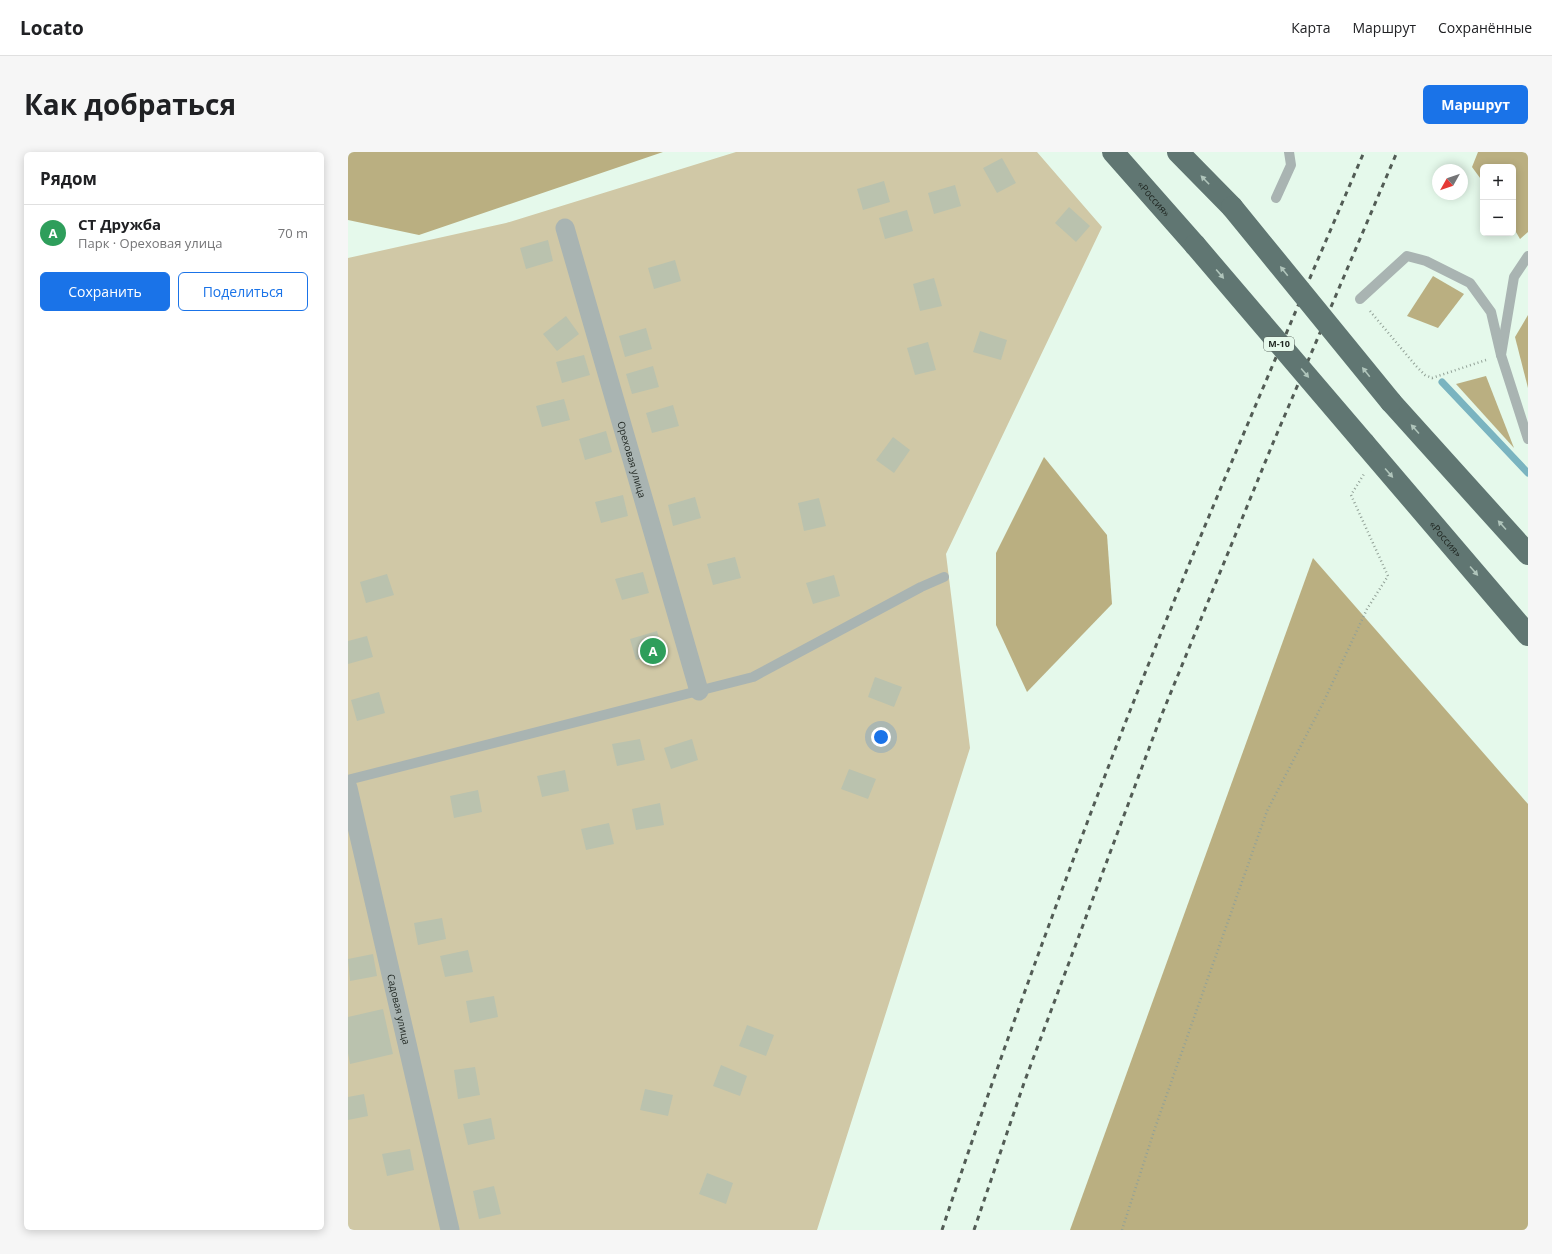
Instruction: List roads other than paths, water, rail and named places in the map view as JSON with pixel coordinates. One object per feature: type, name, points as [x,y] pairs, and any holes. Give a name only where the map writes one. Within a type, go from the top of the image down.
[{"type":"highway","name":"«Россия»","points":[[1113,152],[1195,245],[1528,635]]},
{"type":"highway","points":[[1178,152],[1232,207],[1391,402],[1528,554]]},
{"type":"street","name":"Ореховая улица","points":[[565,228],[699,691]]},
{"type":"street","name":"Садовая улица","points":[[348,788],[450,1230]]},
{"type":"lane","points":[[1276,198],[1291,165],[1289,152]]},
{"type":"lane","points":[[1360,299],[1407,256],[1426,261],[1470,283],[1491,312],[1502,355],[1528,439]]},
{"type":"lane","points":[[1502,355],[1514,277],[1528,256]]},
{"type":"lane","points":[[348,780],[754,677],[921,587],[944,577]]},
{"type":"waterway","points":[[1442,382],[1528,473]]},
{"type":"railway","points":[[942,1230],[1031,974],[1154,649],[1364,152]]},
{"type":"railway","points":[[974,1230],[1024,1083],[1160,719],[1273,443],[1397,152]]},
{"type":"place","name":"СТ Дружба","points":[[653,651]]}]
